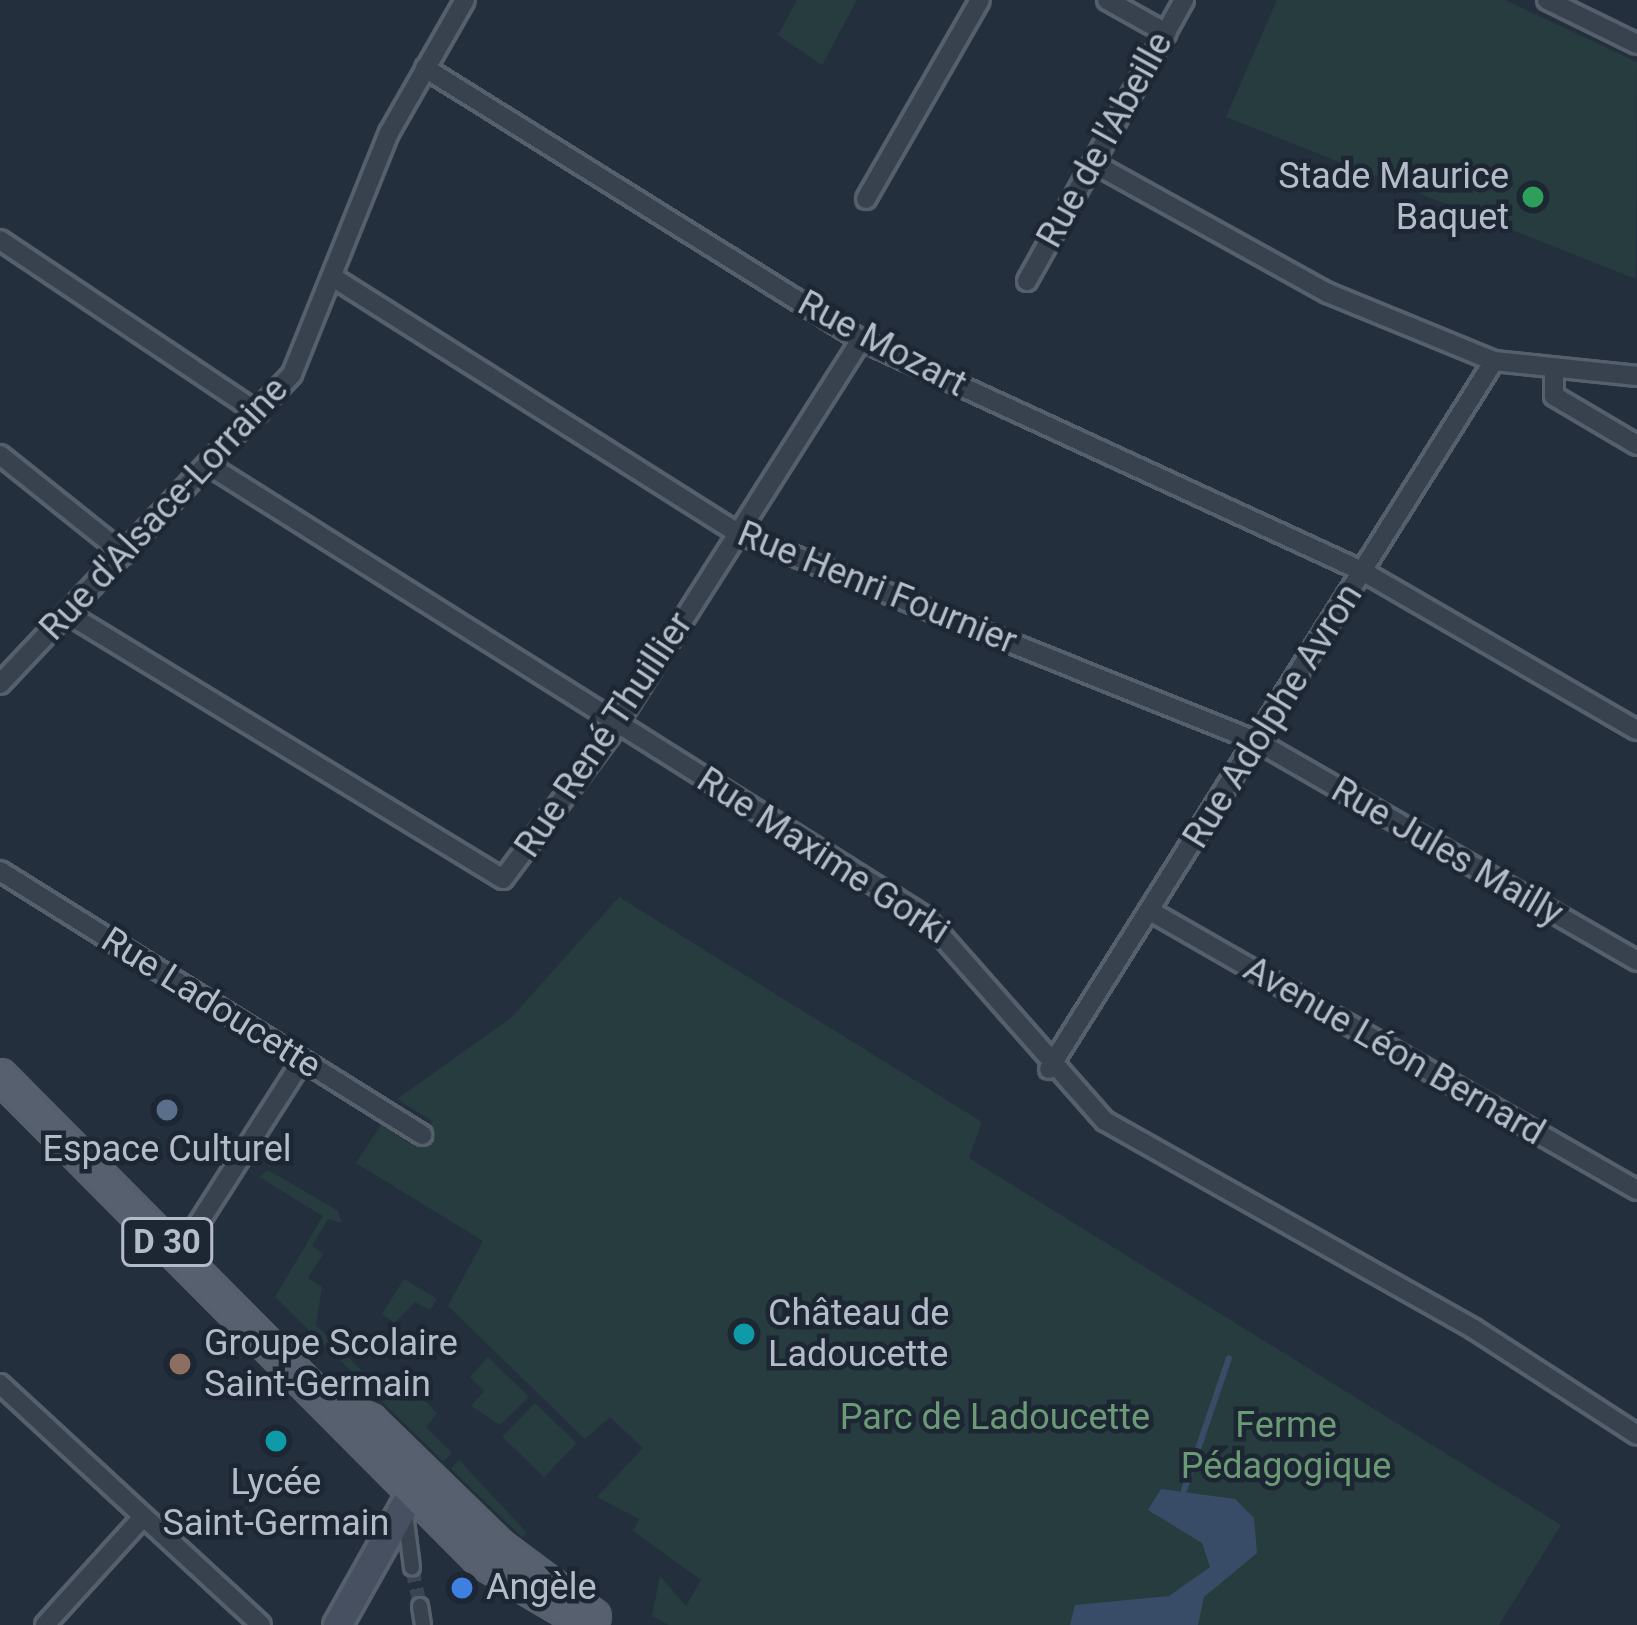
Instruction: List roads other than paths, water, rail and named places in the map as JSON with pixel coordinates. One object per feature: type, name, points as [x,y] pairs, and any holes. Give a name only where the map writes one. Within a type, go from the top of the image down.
[{"type":"main road","name":"D 30","points":[[0,1076],[336,1405],[414,1494],[524,1594],[590,1625]]},
{"type":"main road","points":[[338,1625],[414,1494],[603,1625]]},
{"type":"street","name":"Rue d'Alsace-Lorraine","points":[[0,684],[213,468],[302,358],[425,68],[465,0]]},
{"type":"street","points":[[866,199],[980,0]]},
{"type":"street","points":[[1107,0],[1166,33]]},
{"type":"street","name":"Rue de l'Abeille","points":[[1027,281],[1184,0]]},
{"type":"street","points":[[1547,0],[1637,44]]},
{"type":"street","name":"Rue Mozart","points":[[425,68],[861,340],[1364,572],[1637,730]]},
{"type":"street","points":[[1093,163],[1328,293],[1494,362],[1637,376]]},
{"type":"street","points":[[0,240],[258,413]]},
{"type":"street","name":"Rue Henri Fournier","points":[[334,278],[737,533],[1258,742]]},
{"type":"street","name":"Rue René Thuillier","points":[[68,614],[495,880],[615,724],[861,340]]},
{"type":"street","name":"Rue Adolphe Avron","points":[[1049,1069],[1494,362]]},
{"type":"street","points":[[1554,368],[1554,396],[1637,445]]},
{"type":"street","points":[[0,454],[124,554]]},
{"type":"street","name":"Rue Maxime Gorki","points":[[213,468],[946,932],[1049,1069],[1106,1120],[1474,1329],[1637,1435]]},
{"type":"street","name":"Rue Jules Mailly","points":[[1258,742],[1637,961]]},
{"type":"street","name":"Rue Ladoucette","points":[[0,871],[422,1135]]},
{"type":"street","name":"Avenue Léon Bernard","points":[[1152,912],[1637,1190]]},
{"type":"street","points":[[179,1254],[302,1061]]},
{"type":"street","points":[[0,1384],[261,1625]]},
{"type":"street","points":[[412,1568],[414,1494]]},
{"type":"street","points":[[45,1625],[143,1517]]},
{"type":"street","points":[[420,1606],[423,1625]]},
{"type":"water","points":[[1161,1489],[1235,1499],[1254,1518],[1257,1553],[1204,1597],[1198,1625],[1070,1625],[1075,1605],[1169,1596],[1210,1567],[1202,1543],[1148,1510]]},
{"type":"waterway","points":[[1184,1490],[1229,1358]]},
{"type":"tunnel","points":[[412,1568],[420,1606]]},
{"type":"place","name":"Stade Maurice Baquet","points":[[1533,197]]},
{"type":"place","name":"Espace Culturel","points":[[167,1110]]},
{"type":"place","name":"Château de Ladoucette","points":[[744,1334]]},
{"type":"place","name":"Groupe Scolaire Saint-Germain","points":[[180,1364]]},
{"type":"place","name":"Lycée Saint-Germain","points":[[276,1441]]},
{"type":"place","name":"Angèle","points":[[462,1588]]},
{"type":"park label","name":"Parc de Ladoucette","points":[[995,1418]]},
{"type":"park label","name":"Ferme Pédagogique","points":[[1286,1446]]}]
